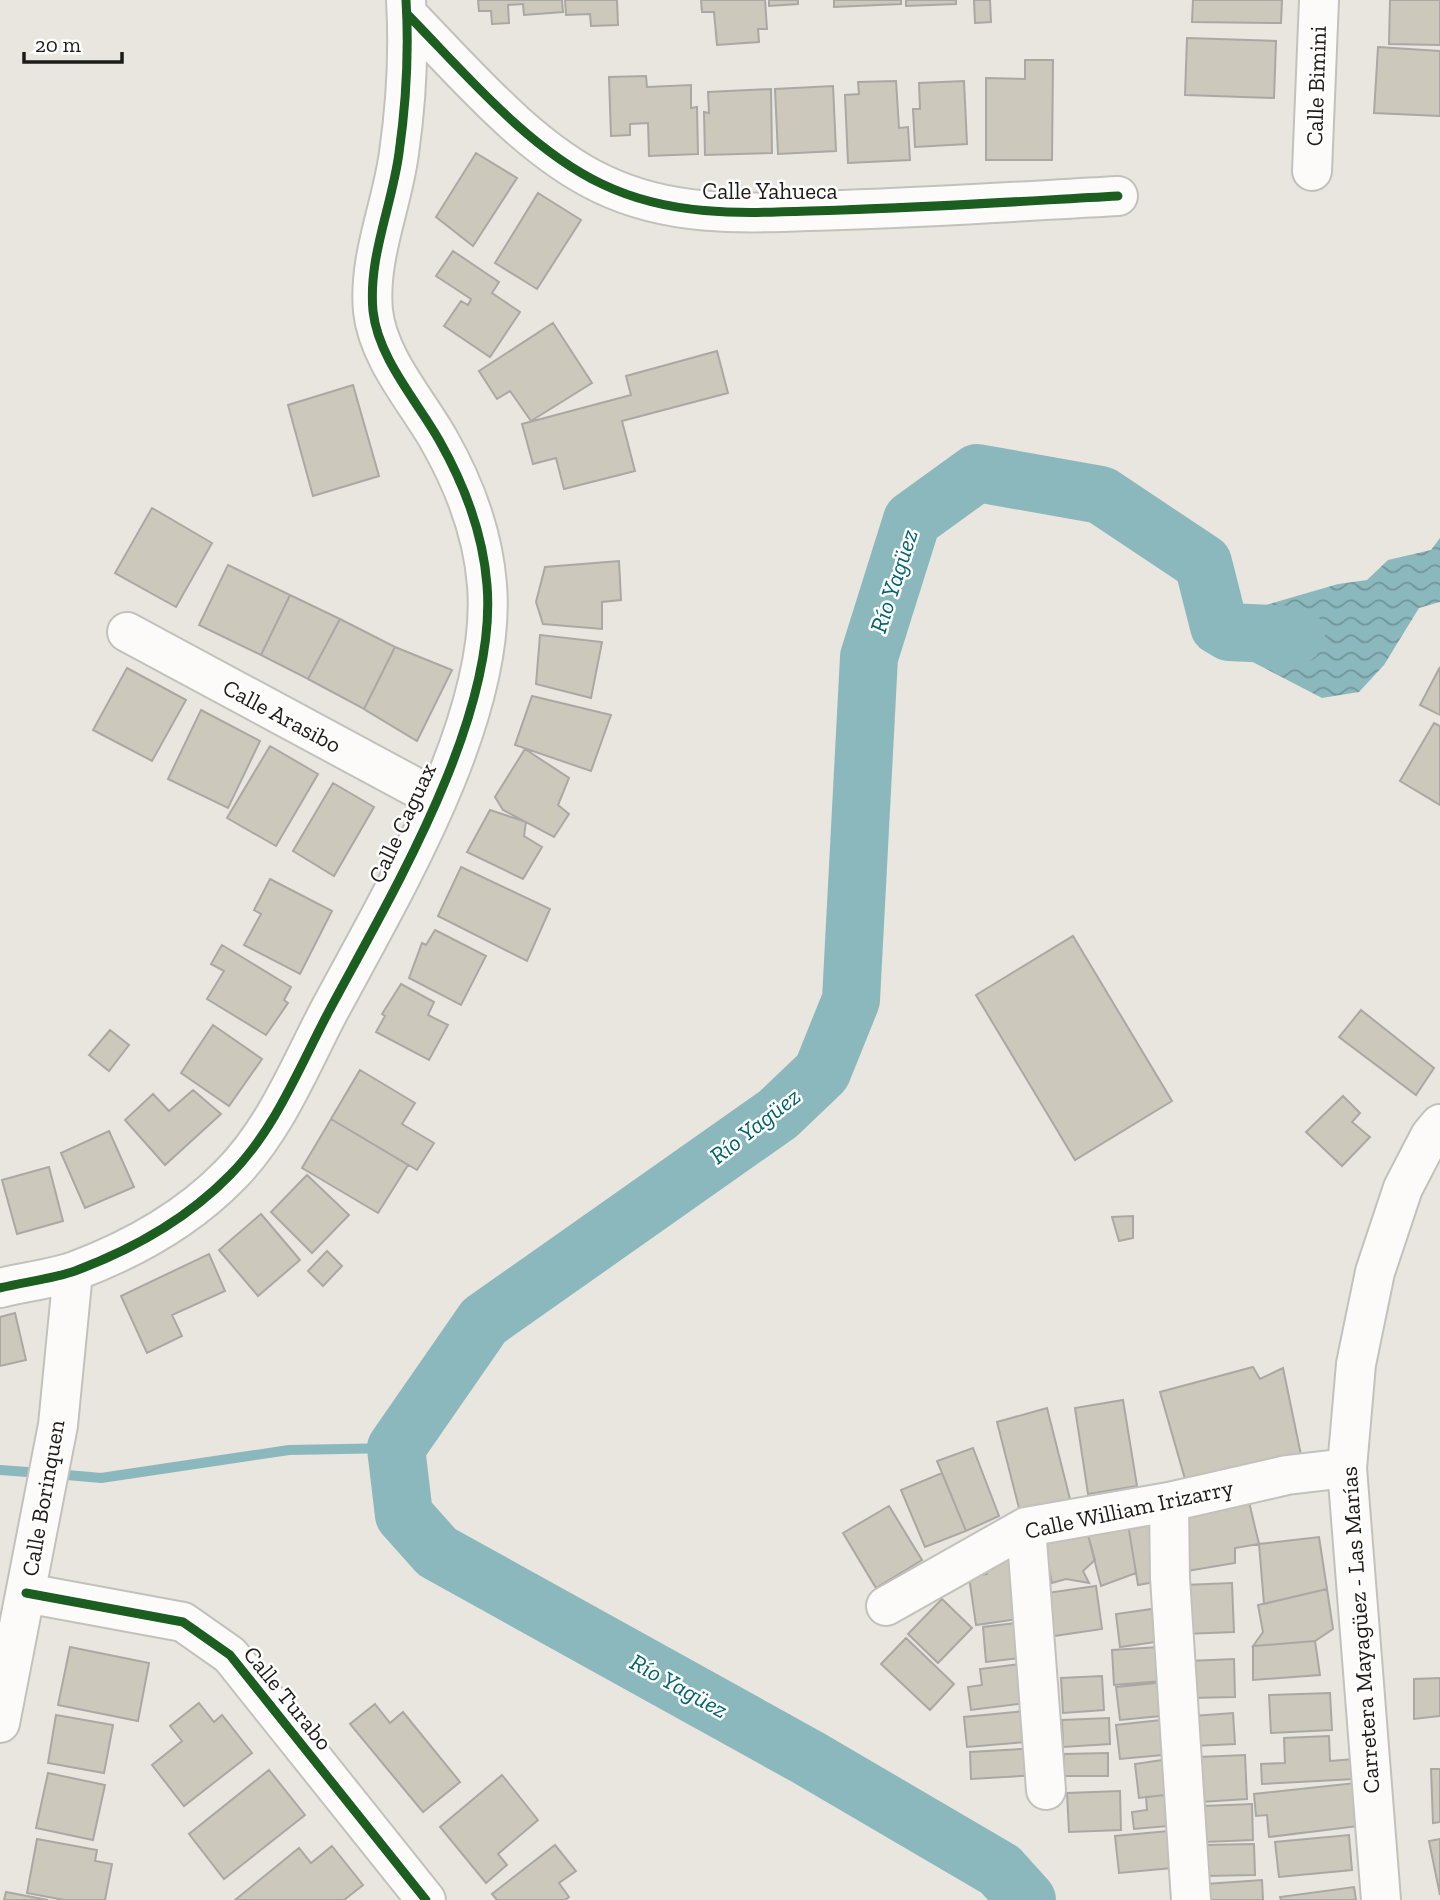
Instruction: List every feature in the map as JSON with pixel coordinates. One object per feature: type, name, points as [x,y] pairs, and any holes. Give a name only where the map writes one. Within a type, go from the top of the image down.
[{"type":"street","name":"Calle Bimini","points":[[1312,171],[1319,0]]},
{"type":"street","name":"Calle Yahueca","points":[[407,7],[490,98],[556,157],[602,184],[657,205],[709,213],[906,208],[1118,196]]},
{"type":"street","name":"Calle Caguax","points":[[0,1287],[73,1272],[151,1236],[197,1205],[232,1172],[272,1119],[438,799],[464,731],[480,676],[487,628],[487,584],[477,530],[462,484],[383,346],[373,315],[373,278],[399,155],[407,7]]},
{"type":"street","name":"Calle Arasibo","points":[[127,632],[438,799]]},
{"type":"street","name":"Carretera Mayagüez - Las Marías","points":[[1381,1900],[1347,1468],[1356,1364],[1375,1272],[1403,1188],[1430,1136],[1440,1124]]},
{"type":"street","name":"Calle Borinquen","points":[[0,1723],[58,1424],[73,1272]]},
{"type":"street","name":"Calle William Irizarry","points":[[886,1606],[1026,1527],[1169,1502],[1287,1475],[1347,1468]]},
{"type":"street","points":[[1169,1502],[1171,1591],[1191,1900]]},
{"type":"street","points":[[1026,1527],[1046,1790]]},
{"type":"street","name":"Calle Turabo","points":[[26,1593],[183,1622],[230,1655],[426,1900]]},
{"type":"water","points":[[1440,538],[1440,602],[1419,608],[1384,665],[1359,692],[1322,698],[1222,646],[1219,626],[1238,613],[1338,584],[1367,580],[1388,560],[1431,550]]},
{"type":"building","points":[[478,0],[562,0],[563,12],[524,15],[523,4],[508,5],[509,23],[492,24],[491,11],[479,11]]},
{"type":"building","points":[[565,0],[617,0],[618,25],[591,26],[590,14],[566,15]]},
{"type":"building","points":[[701,0],[765,0],[767,29],[758,29],[759,42],[717,45],[714,12],[702,12]]},
{"type":"building","points":[[769,0],[798,0],[798,4],[769,6]]},
{"type":"building","points":[[834,0],[901,0],[901,4],[834,7]]},
{"type":"building","points":[[906,0],[956,0],[956,4],[906,6]]},
{"type":"building","points":[[974,0],[990,0],[991,22],[975,23]]},
{"type":"building","points":[[1193,0],[1282,0],[1281,23],[1192,22]]},
{"type":"building","points":[[1390,0],[1440,0],[1440,45],[1389,44]]},
{"type":"building","points":[[1187,38],[1276,41],[1274,98],[1185,95]]},
{"type":"building","points":[[1378,47],[1440,51],[1440,116],[1374,113]]},
{"type":"building","points":[[1025,60],[1053,60],[1052,160],[986,160],[986,78],[1025,79]]},
{"type":"building","points":[[646,76],[647,87],[691,85],[691,108],[697,107],[698,154],[649,156],[648,123],[630,124],[630,135],[611,136],[609,77]]},
{"type":"building","points":[[896,81],[899,128],[908,127],[910,160],[848,163],[845,95],[859,94],[858,82]]},
{"type":"building","points":[[964,81],[967,144],[915,147],[913,109],[920,109],[919,83]]},
{"type":"building","points":[[833,86],[836,151],[778,154],[775,89]]},
{"type":"building","points":[[771,89],[772,153],[705,155],[704,112],[709,113],[708,92]]},
{"type":"building","points":[[476,153],[517,178],[473,246],[436,217]]},
{"type":"building","points":[[538,193],[581,220],[537,289],[495,263]]},
{"type":"building","points":[[453,251],[499,282],[492,293],[520,312],[490,357],[444,326],[461,301],[468,305],[471,299],[436,276]]},
{"type":"building","points":[[553,323],[592,383],[531,421],[510,391],[497,399],[479,371]]},
{"type":"building","points":[[717,351],[728,393],[622,421],[635,471],[564,489],[556,458],[533,464],[522,424],[631,395],[626,376]]},
{"type":"building","points":[[353,385],[379,476],[313,496],[288,405]]},
{"type":"building","points":[[152,508],[212,543],[176,607],[115,573]]},
{"type":"building","points":[[619,561],[621,600],[602,602],[602,629],[543,624],[536,602],[545,567]]},
{"type":"building","points":[[228,565],[290,595],[261,655],[199,625]]},
{"type":"building","points":[[290,595],[340,619],[308,679],[261,655]]},
{"type":"building","points":[[340,619],[395,647],[364,709],[308,679]]},
{"type":"building","points":[[540,635],[602,642],[591,698],[536,684]]},
{"type":"building","points":[[395,647],[452,670],[417,741],[364,709]]},
{"type":"building","points":[[1440,667],[1440,715],[1420,705]]},
{"type":"building","points":[[127,668],[186,700],[152,761],[93,730]]},
{"type":"building","points":[[532,696],[611,715],[591,771],[515,745]]},
{"type":"building","points":[[201,710],[260,741],[228,808],[168,779]]},
{"type":"building","points":[[1434,723],[1440,726],[1440,805],[1400,781]]},
{"type":"building","points":[[270,746],[318,774],[276,846],[227,818]]},
{"type":"building","points":[[525,749],[569,778],[558,805],[569,814],[554,837],[503,810],[495,797]]},
{"type":"building","points":[[333,783],[374,807],[334,876],[293,851]]},
{"type":"building","points":[[490,810],[526,822],[524,836],[542,847],[523,879],[467,852]]},
{"type":"building","points":[[461,867],[550,909],[527,961],[438,916]]},
{"type":"building","points":[[270,879],[332,911],[300,974],[244,945],[261,914],[254,910]]},
{"type":"building","points":[[435,930],[486,956],[461,1005],[409,978],[422,943],[426,945]]},
{"type":"building","points":[[1073,936],[1172,1101],[1075,1160],[976,995]]},
{"type":"building","points":[[222,945],[291,987],[284,1000],[288,1003],[266,1035],[207,999],[224,971],[211,964]]},
{"type":"building","points":[[401,984],[434,1002],[428,1015],[448,1025],[429,1060],[376,1032],[385,1016],[382,1014]]},
{"type":"building","points":[[1361,1010],[1434,1068],[1416,1095],[1339,1037]]},
{"type":"building","points":[[213,1025],[262,1059],[229,1106],[181,1073]]},
{"type":"building","points":[[110,1030],[129,1045],[109,1071],[89,1055]]},
{"type":"building","points":[[360,1070],[415,1103],[402,1124],[434,1143],[417,1170],[331,1119]]},
{"type":"building","points":[[193,1090],[221,1114],[165,1165],[125,1120],[153,1094],[169,1111]]},
{"type":"building","points":[[1343,1096],[1360,1113],[1352,1122],[1370,1137],[1342,1166],[1306,1132]]},
{"type":"building","points":[[331,1119],[408,1165],[378,1213],[302,1168]]},
{"type":"building","points":[[109,1131],[134,1187],[85,1208],[61,1153]]},
{"type":"building","points":[[49,1167],[63,1221],[17,1234],[2,1180]]},
{"type":"building","points":[[307,1175],[349,1215],[312,1253],[271,1212]]},
{"type":"building","points":[[261,1214],[300,1260],[258,1296],[219,1250]]},
{"type":"building","points":[[1133,1216],[1133,1238],[1119,1241],[1112,1217]]},
{"type":"building","points":[[327,1251],[342,1266],[323,1286],[308,1271]]},
{"type":"building","points":[[209,1254],[225,1291],[172,1315],[182,1336],[147,1353],[121,1296]]},
{"type":"building","points":[[15,1313],[26,1360],[0,1366],[0,1317]]},
{"type":"building","points":[[1253,1367],[1260,1379],[1283,1368],[1301,1455],[1185,1479],[1160,1392]]},
{"type":"building","points":[[1123,1400],[1137,1486],[1088,1494],[1075,1408]]},
{"type":"building","points":[[1047,1408],[1070,1499],[1020,1512],[997,1422]]},
{"type":"building","points":[[973,1448],[999,1516],[966,1531],[937,1461]]},
{"type":"building","points":[[942,1473],[966,1531],[925,1547],[901,1490]]},
{"type":"building","points":[[1249,1502],[1259,1544],[1235,1548],[1235,1563],[1181,1572],[1181,1520]]},
{"type":"building","points":[[889,1506],[922,1560],[876,1588],[843,1533]]},
{"type":"building","points":[[1156,1520],[1155,1582],[1138,1585],[1128,1524]]},
{"type":"building","points":[[1128,1524],[1136,1573],[1101,1586],[1088,1535]]},
{"type":"building","points":[[1088,1535],[1095,1560],[1083,1571],[1089,1583],[1066,1579],[1052,1583],[1044,1544]]},
{"type":"building","points":[[1319,1537],[1327,1589],[1264,1604],[1259,1544]]},
{"type":"building","points":[[1022,1554],[1031,1617],[976,1625],[969,1577],[987,1574],[985,1560]]},
{"type":"building","points":[[1232,1583],[1234,1632],[1185,1634],[1184,1585]]},
{"type":"building","points":[[1096,1586],[1102,1629],[1054,1636],[1047,1593]]},
{"type":"building","points":[[1327,1589],[1333,1629],[1315,1641],[1253,1646],[1263,1632],[1258,1605]]},
{"type":"building","points":[[942,1599],[972,1628],[938,1663],[908,1634]]},
{"type":"building","points":[[1152,1609],[1156,1642],[1120,1647],[1116,1614]]},
{"type":"building","points":[[1025,1622],[1029,1657],[986,1662],[983,1627]]},
{"type":"building","points":[[906,1638],[954,1684],[930,1710],[881,1664]]},
{"type":"building","points":[[1315,1641],[1320,1675],[1253,1680],[1253,1646]]},
{"type":"building","points":[[70,1647],[149,1663],[138,1721],[58,1705]]},
{"type":"building","points":[[1159,1647],[1162,1681],[1114,1685],[1112,1650]]},
{"type":"building","points":[[1234,1659],[1235,1697],[1190,1698],[1189,1661]]},
{"type":"building","points":[[1029,1663],[1033,1702],[971,1710],[968,1687],[982,1685],[980,1669]]},
{"type":"building","points":[[1102,1676],[1104,1710],[1063,1713],[1061,1678]]},
{"type":"building","points":[[1440,1678],[1440,1716],[1414,1719],[1414,1679]]},
{"type":"building","points":[[1168,1682],[1171,1715],[1120,1720],[1116,1687]]},
{"type":"building","points":[[1330,1693],[1332,1730],[1271,1733],[1269,1695]]},
{"type":"building","points":[[199,1703],[214,1722],[222,1715],[252,1753],[184,1806],[152,1765],[182,1741],[170,1726]]},
{"type":"building","points":[[375,1704],[390,1723],[403,1712],[460,1782],[423,1812],[350,1724]]},
{"type":"building","points":[[1035,1710],[1038,1741],[967,1747],[964,1717]]},
{"type":"building","points":[[1233,1713],[1235,1744],[1194,1746],[1193,1716]]},
{"type":"building","points":[[56,1715],[113,1725],[104,1773],[48,1763]]},
{"type":"building","points":[[1109,1718],[1110,1744],[1063,1747],[1062,1720]]},
{"type":"building","points":[[1170,1719],[1173,1754],[1120,1759],[1116,1725]]},
{"type":"building","points":[[1329,1736],[1330,1761],[1354,1759],[1355,1779],[1262,1784],[1261,1764],[1285,1763],[1284,1738]]},
{"type":"building","points":[[1037,1748],[1039,1775],[971,1779],[970,1752]]},
{"type":"building","points":[[1108,1753],[1108,1776],[1064,1776],[1064,1754]]},
{"type":"building","points":[[1245,1755],[1247,1799],[1201,1802],[1199,1757]]},
{"type":"building","points":[[1169,1759],[1173,1794],[1139,1798],[1135,1764]]},
{"type":"building","points":[[1431,1769],[1440,1769],[1440,1822],[1433,1823]]},
{"type":"building","points":[[269,1770],[305,1815],[224,1879],[189,1834]]},
{"type":"building","points":[[48,1773],[105,1785],[93,1840],[36,1828]]},
{"type":"building","points":[[502,1775],[538,1820],[498,1854],[507,1865],[486,1883],[440,1827]]},
{"type":"building","points":[[1355,1783],[1359,1826],[1269,1837],[1267,1815],[1256,1816],[1254,1794]]},
{"type":"building","points":[[1120,1791],[1121,1830],[1069,1832],[1067,1793]]},
{"type":"building","points":[[1176,1794],[1179,1825],[1134,1829],[1132,1812],[1147,1810],[1146,1797]]},
{"type":"building","points":[[1252,1804],[1253,1840],[1204,1842],[1203,1806]]},
{"type":"building","points":[[1179,1830],[1183,1867],[1119,1873],[1115,1836]]},
{"type":"building","points":[[1349,1835],[1352,1870],[1279,1877],[1275,1842]]},
{"type":"building","points":[[37,1839],[97,1850],[95,1861],[112,1864],[105,1900],[64,1900],[27,1893]]},
{"type":"building","points":[[1440,1839],[1440,1895],[1429,1841]]},
{"type":"building","points":[[1254,1844],[1255,1875],[1205,1876],[1204,1845]]},
{"type":"building","points":[[555,1845],[576,1871],[559,1883],[569,1897],[565,1900],[497,1900],[492,1894]]},
{"type":"building","points":[[332,1846],[363,1885],[344,1900],[235,1900],[299,1848],[311,1863]]},
{"type":"building","points":[[1262,1880],[1263,1900],[1207,1900],[1206,1884]]},
{"type":"building","points":[[1354,1887],[1356,1900],[1281,1900],[1280,1897]]},
{"type":"building","points":[[6,1892],[48,1900],[4,1900]]},
{"type":"waterway","name":"Río Yagüez","points":[[1027,1900],[1000,1870],[807,1757],[437,1552],[404,1515],[396,1448],[484,1321],[778,1114],[822,1072],[851,1000],[869,657],[912,520],[977,473],[1101,495],[1203,563],[1219,626],[1229,632],[1296,635]]},
{"type":"waterway","points":[[56,1474],[101,1478],[289,1450],[396,1448]]},
{"type":"waterway","points":[[0,1470],[41,1473]]},
{"type":"cycle path","points":[[0,1288],[75,1271],[138,1243],[177,1219],[214,1191],[246,1157],[286,1097],[409,860],[458,748],[476,691],[486,637],[487,585],[477,528],[456,474],[439,440],[382,346],[373,311],[372,291],[377,251],[399,153],[407,57],[406,0]]},
{"type":"cycle path","points":[[407,14],[498,108],[548,151],[602,184],[660,204],[720,212],[781,212],[1118,196]]},
{"type":"cycle path","points":[[26,1593],[183,1622],[230,1655],[426,1900]]}]
